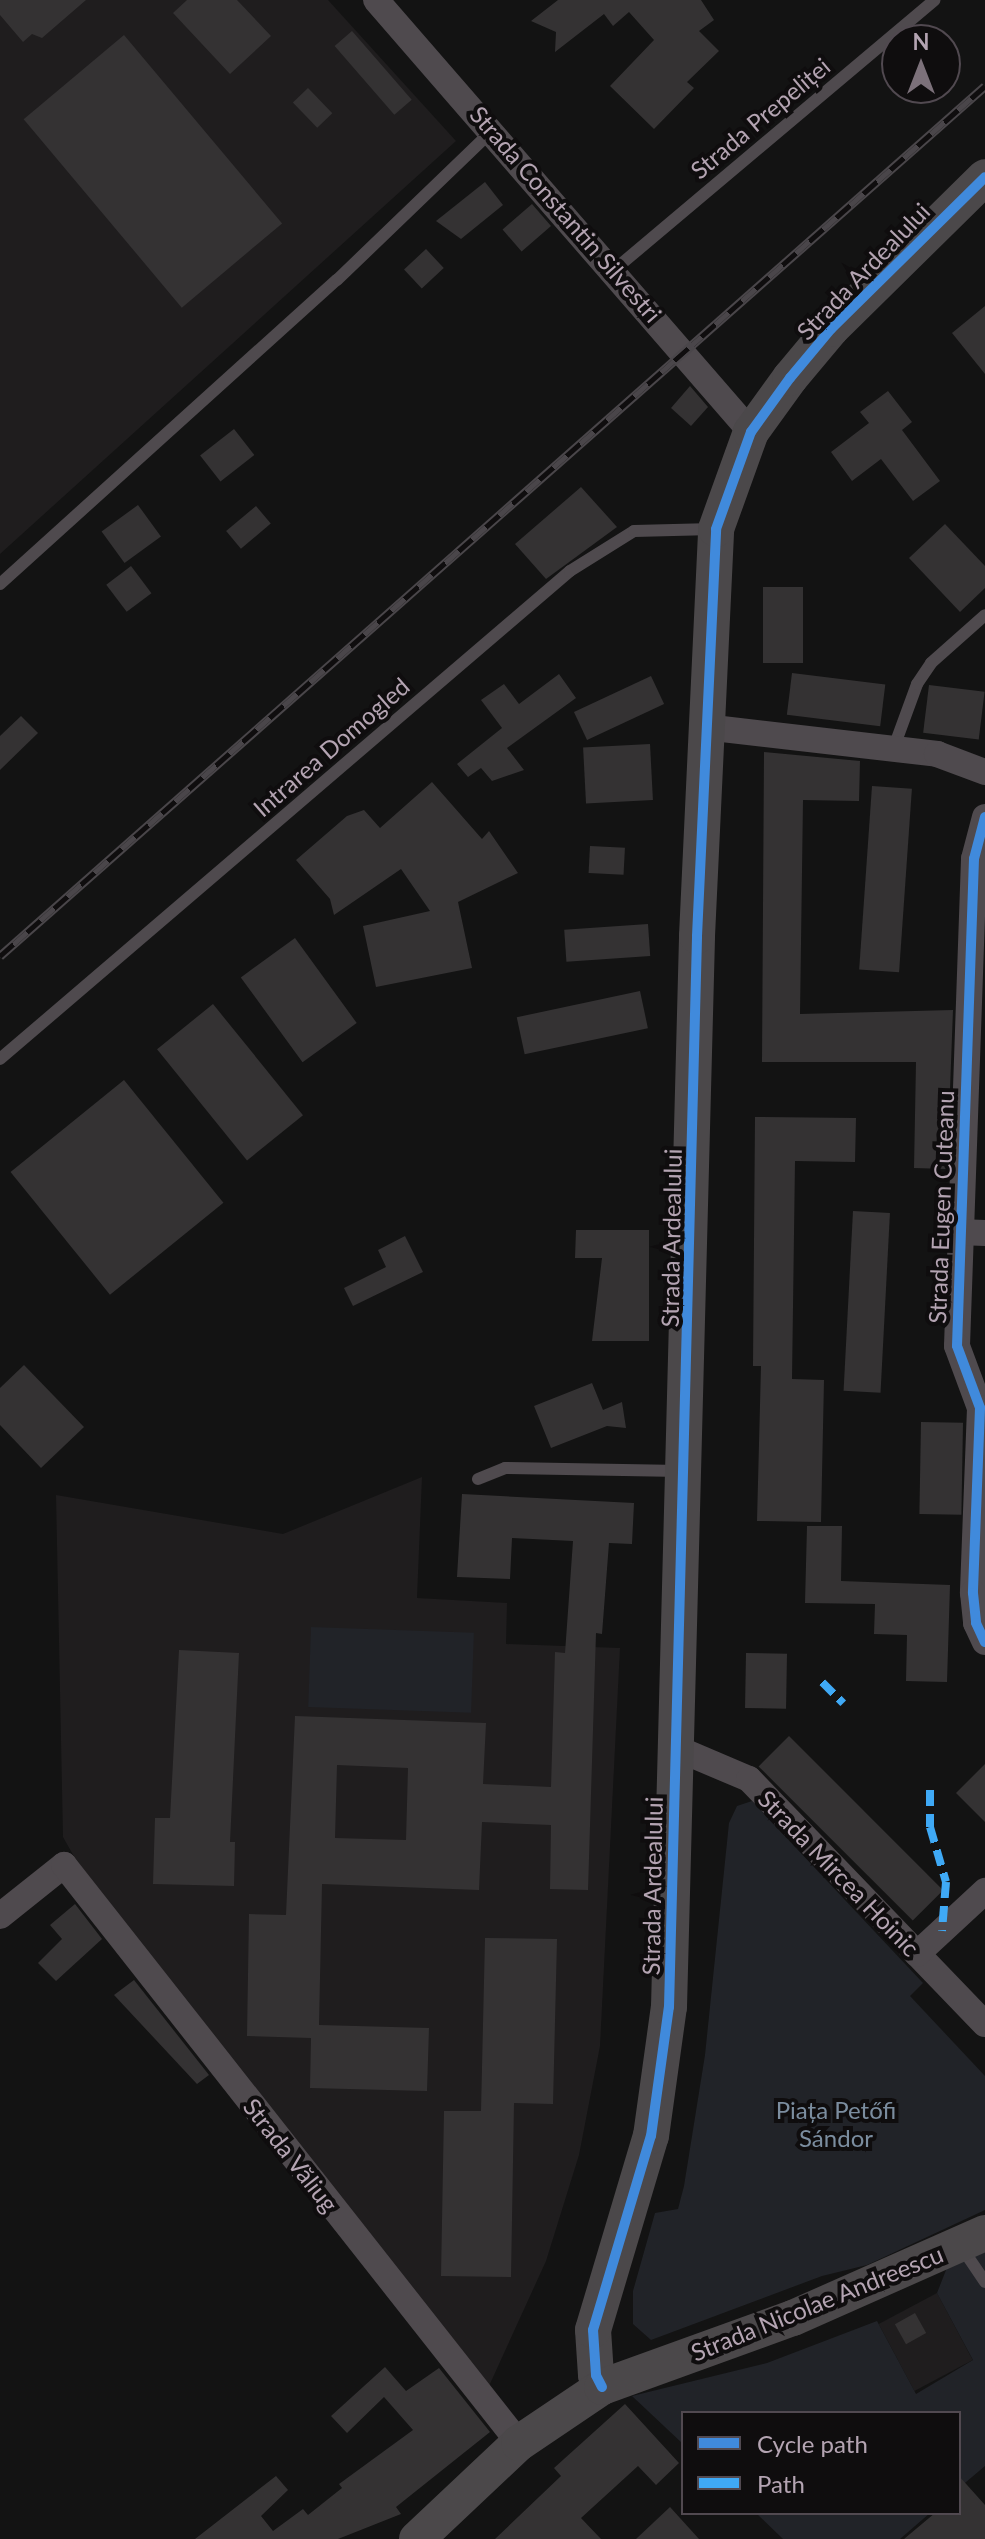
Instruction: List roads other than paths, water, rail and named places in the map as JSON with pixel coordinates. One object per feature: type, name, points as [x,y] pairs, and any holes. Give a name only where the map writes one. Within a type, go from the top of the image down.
[{"type":"street","name":"Strada Constantin Silvestri","points":[[376,0],[493,129],[751,432]]},
{"type":"street","name":"Strada Ardealului","points":[[602,2387],[596,2375],[593,2330],[651,2136],[663,2066],[676,1748],[705,727],[716,529],[751,432],[831,329],[981,188]]},
{"type":"street","points":[[705,727],[894,747],[937,754],[985,772]]},
{"type":"street","name":"Strada Eugen Cuteanu","points":[[985,817],[974,859],[972,1233],[957,1346],[980,1408],[973,1593],[976,1623],[985,1642]]},
{"type":"street","name":"Strada Mircea Hoinic","points":[[676,1748],[749,1779],[985,2024]]},
{"type":"street","name":"Strada Văliug","points":[[0,1916],[64,1865],[519,2443]]},
{"type":"street","points":[[917,1954],[985,1891]]},
{"type":"street","name":"Strada Nicolae Andreescu","points":[[417,2539],[519,2443],[602,2387],[741,2339],[973,2239]]},
{"type":"lane","name":"Strada Prepeliței","points":[[614,270],[935,0]]},
{"type":"lane","points":[[0,584],[337,280],[493,129]]},
{"type":"lane","name":"Intrarea Domogled","points":[[0,1059],[570,571],[634,531],[716,529]]},
{"type":"lane","points":[[894,747],[917,684],[931,663],[985,615]]},
{"type":"lane","points":[[478,1479],[505,1468],[684,1471]]},
{"type":"lane","points":[[973,2239],[985,2282]]},
{"type":"railway","points":[[0,956],[985,86]]},
{"type":"park label","name":"Piața Petőfi Sándor","points":[[836,2124]]}]
